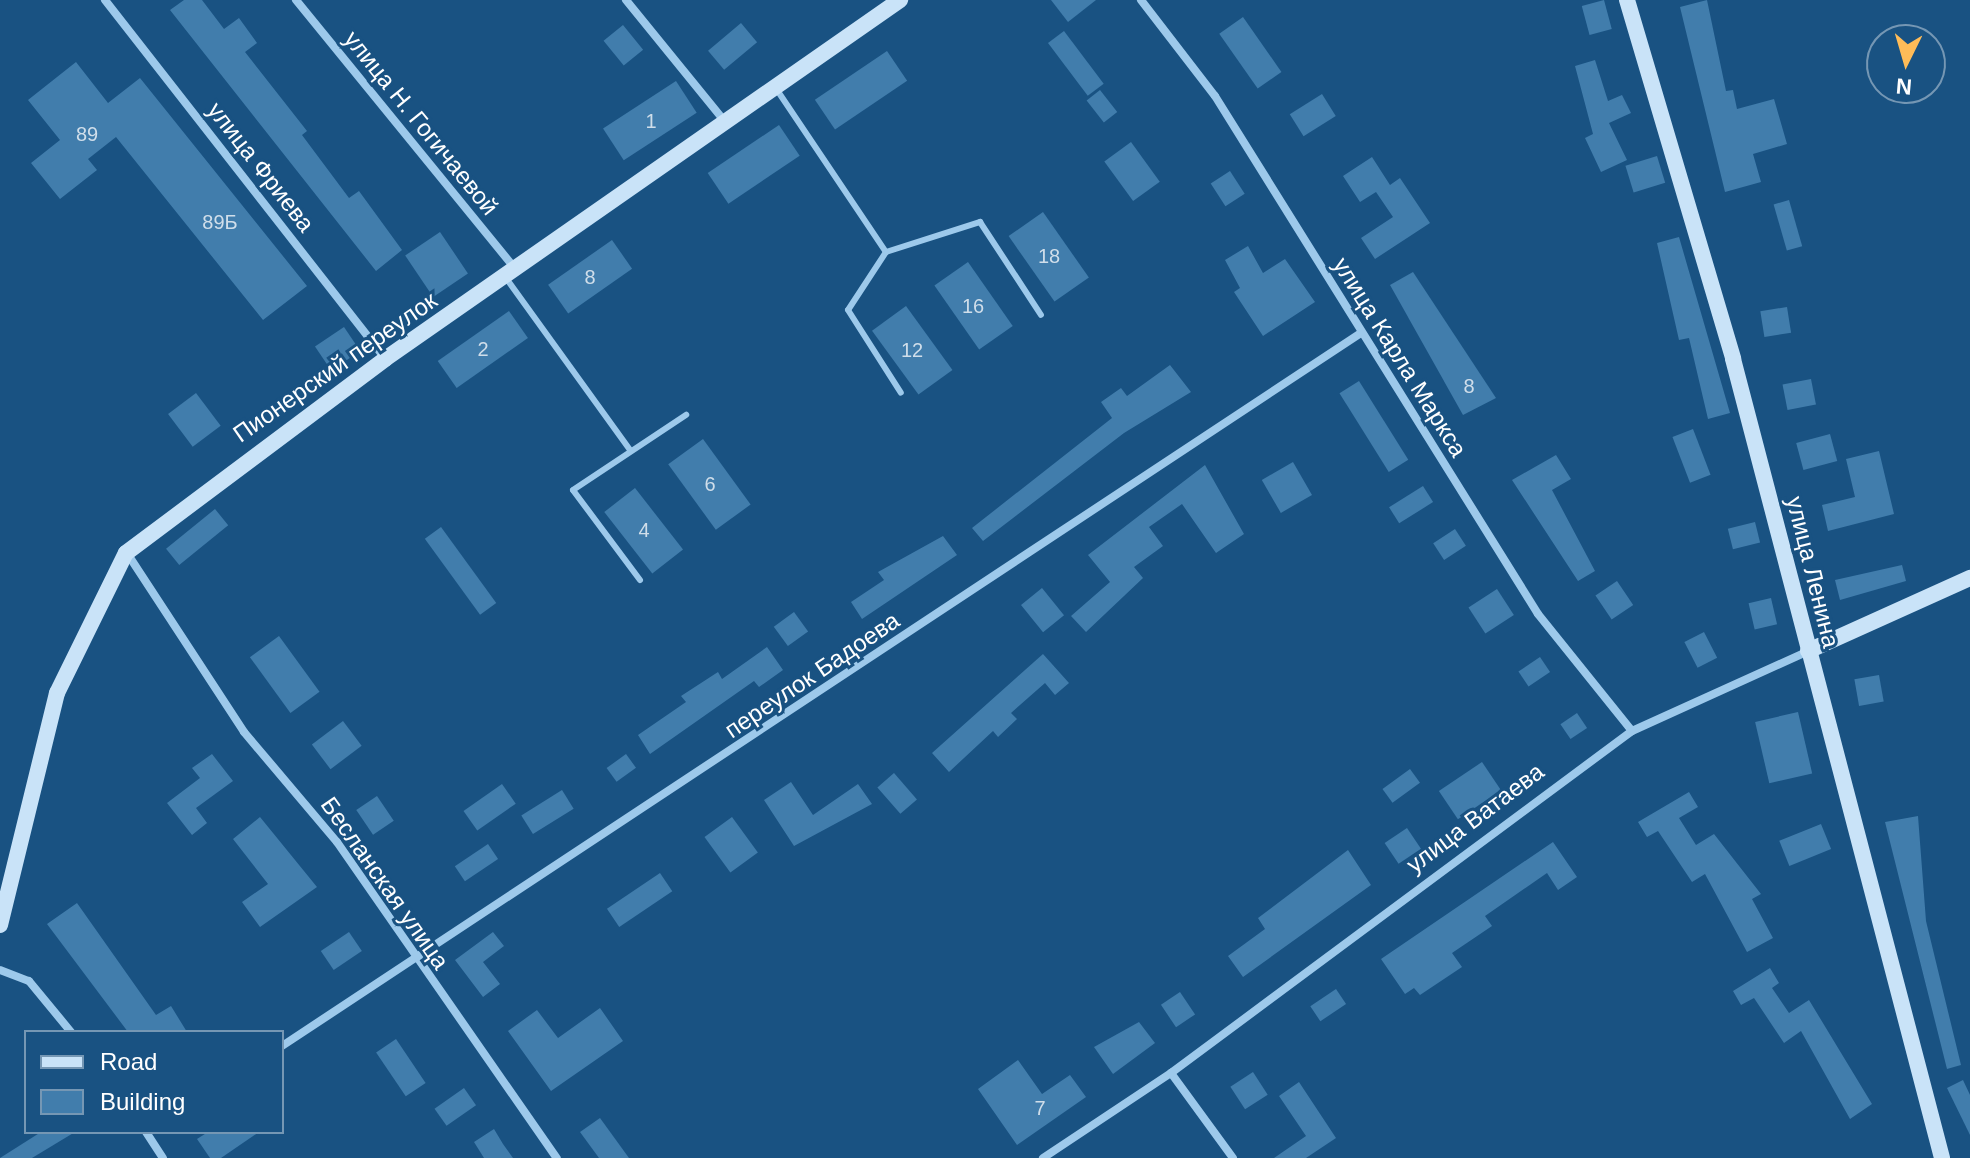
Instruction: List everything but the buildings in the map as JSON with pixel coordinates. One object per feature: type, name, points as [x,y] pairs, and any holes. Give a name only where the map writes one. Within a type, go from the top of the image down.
[{"type":"street","name":"улица Фриева","points":[[105,0],[385,359]]},
{"type":"street","name":"улица Н. Гогичаевой","points":[[296,0],[511,274]]},
{"type":"street","points":[[626,0],[725,122]]},
{"type":"street","name":"Пионерский переулок","points":[[0,925],[57,693],[126,553],[385,359],[900,0]]},
{"type":"street","name":"улица Карла Маркса","points":[[1141,0],[1215,96],[1538,614],[1632,731]]},
{"type":"street","name":"улица Ленина","points":[[1627,0],[1733,359],[1942,1158]]},
{"type":"street","name":"переулок Бадоева","points":[[284,1045],[416,963],[1361,333]]},
{"type":"street","name":"Бесланская улица","points":[[126,553],[244,732],[337,842],[416,963],[557,1158]]},
{"type":"street","name":"улица Ватаева","points":[[1043,1158],[1171,1073],[1632,731],[1970,578]]},
{"type":"street","points":[[0,970],[29,981],[69,1030]]},
{"type":"street","points":[[1171,1073],[1233,1158]]},
{"type":"street","points":[[147,1134],[163,1158]]},
{"type":"lane","points":[[775,87],[886,252]]},
{"type":"lane","points":[[901,393],[848,310],[886,252],[980,222],[1041,315]]},
{"type":"lane","points":[[511,274],[631,451]]},
{"type":"lane","points":[[640,580],[573,490],[686,415]]}]
